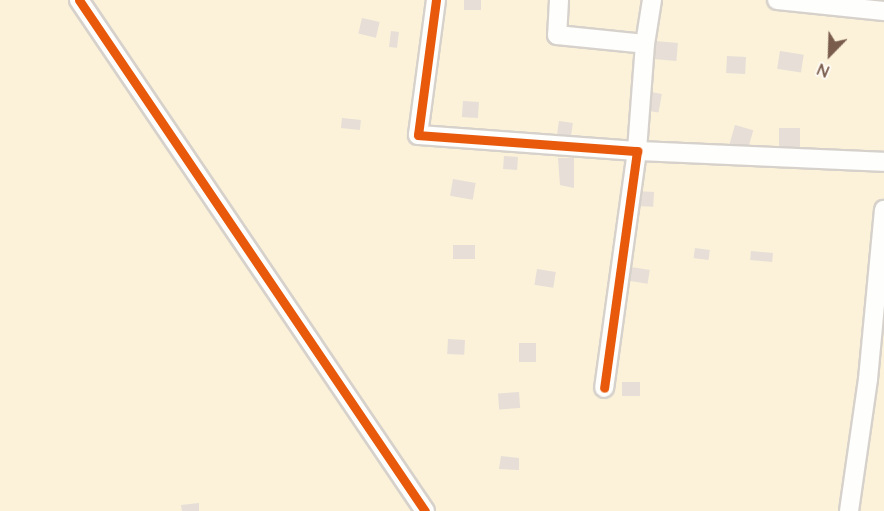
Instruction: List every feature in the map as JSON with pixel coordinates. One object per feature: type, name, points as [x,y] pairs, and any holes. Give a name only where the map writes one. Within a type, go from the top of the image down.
[{"type":"street","points":[[79,0],[425,511]]},
{"type":"street","points":[[436,0],[418,135],[637,151],[884,162]]},
{"type":"street","points":[[558,0],[557,35],[645,44]]},
{"type":"street","points":[[604,388],[637,151],[645,44],[652,0]]},
{"type":"street","points":[[777,0],[884,11]]},
{"type":"street","points":[[849,511],[868,379],[884,210]]},
{"type":"sand","points":[[0,0],[884,0],[884,511],[0,511]]},
{"type":"building","points":[[464,0],[481,0],[481,10],[464,10]]},
{"type":"building","points":[[362,18],[380,22],[376,38],[358,34]]},
{"type":"building","points":[[391,31],[399,32],[397,48],[389,47]]},
{"type":"building","points":[[655,41],[678,43],[676,61],[653,59]]},
{"type":"building","points":[[780,51],[804,55],[801,73],[777,69]]},
{"type":"building","points":[[727,56],[746,57],[745,74],[726,73]]},
{"type":"building","points":[[651,92],[662,94],[659,113],[648,111]]},
{"type":"building","points":[[463,101],[479,102],[478,118],[462,117]]},
{"type":"building","points":[[342,118],[361,120],[360,130],[341,128]]},
{"type":"building","points":[[559,121],[573,123],[570,142],[556,140]]},
{"type":"building","points":[[735,125],[753,130],[748,149],[729,144]]},
{"type":"building","points":[[779,128],[800,128],[800,148],[779,148]]},
{"type":"building","points":[[504,156],[518,157],[517,170],[503,169]]},
{"type":"building","points":[[558,158],[574,158],[574,188],[560,185]]},
{"type":"building","points":[[453,179],[476,183],[473,200],[450,196]]},
{"type":"building","points":[[637,191],[654,192],[653,207],[636,206]]},
{"type":"building","points":[[453,245],[475,245],[475,259],[453,259]]},
{"type":"building","points":[[695,248],[710,250],[708,260],[694,258]]},
{"type":"building","points":[[751,251],[773,253],[772,262],[750,260]]},
{"type":"building","points":[[631,267],[650,270],[648,284],[629,281]]},
{"type":"building","points":[[537,269],[556,272],[553,288],[534,285]]},
{"type":"building","points":[[448,339],[465,340],[464,355],[447,354]]},
{"type":"building","points":[[519,343],[536,343],[536,362],[519,362]]},
{"type":"building","points":[[622,382],[640,382],[640,396],[622,396]]},
{"type":"building","points":[[519,392],[520,408],[499,409],[498,393]]},
{"type":"building","points":[[501,456],[519,458],[519,470],[499,469]]},
{"type":"building","points":[[199,503],[199,511],[182,511],[181,505]]},
{"type":"cycle path","points":[[79,0],[425,511]]},
{"type":"cycle path","points":[[436,0],[418,135],[637,151],[604,388]]}]
